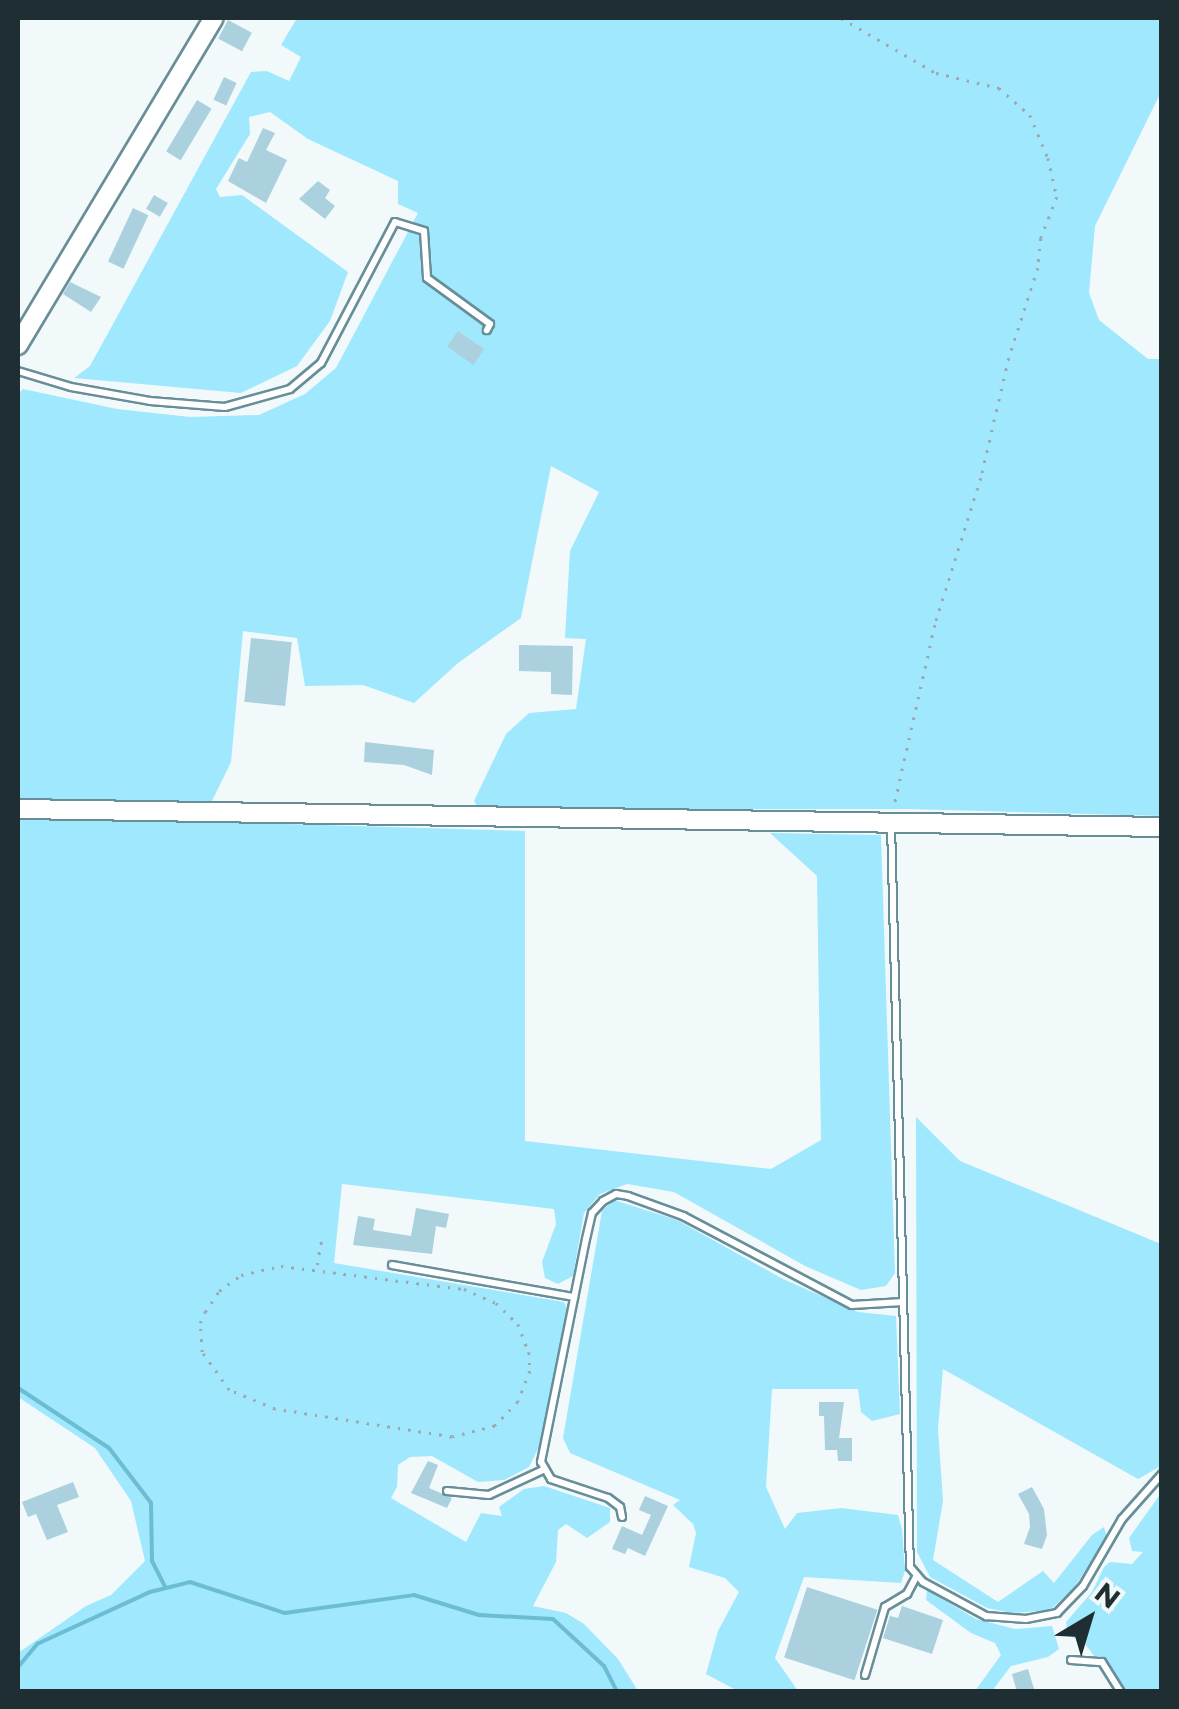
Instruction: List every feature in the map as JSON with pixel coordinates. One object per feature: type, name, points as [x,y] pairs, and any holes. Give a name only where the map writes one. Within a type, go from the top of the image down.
[{"type":"street","points":[[18,345],[214,18]]},
{"type":"street","points":[[18,810],[1162,828]]},
{"type":"lane","points":[[18,371],[71,387],[150,401],[225,407],[290,389],[321,363],[395,222],[424,231],[427,278],[490,324],[487,330]]},
{"type":"lane","points":[[891,823],[910,1567],[986,1616],[1026,1619],[1057,1613],[1083,1586],[1122,1519],[1162,1474]]},
{"type":"lane","points":[[622,1517],[620,1507],[608,1498],[551,1479],[544,1470],[592,1213],[616,1194],[683,1216],[852,1305],[903,1302]]},
{"type":"lane","points":[[392,1265],[574,1298]]},
{"type":"lane","points":[[447,1491],[490,1495],[544,1470]]},
{"type":"lane","points":[[866,1676],[885,1606],[907,1594],[917,1575]]},
{"type":"lane","points":[[1070,1660],[1102,1662],[1121,1692]]},
{"type":"path","points":[[841,18],[936,73],[999,88],[1030,115],[1048,158],[1057,197],[1041,238],[1029,302],[1008,358],[981,478],[935,625],[891,823]]},
{"type":"path","points":[[317,1268],[322,1237]]},
{"type":"path","points":[[280,1266],[317,1268],[464,1289],[496,1303],[518,1324],[530,1352],[526,1386],[510,1414],[494,1426],[452,1437],[275,1409],[229,1390],[202,1352],[200,1323],[210,1300],[241,1275],[280,1266]]},
{"type":"shaded area","points":[[297,18],[1161,18],[1161,92],[1095,226],[1089,293],[1099,320],[1148,359],[1161,359],[1161,816],[907,809],[479,809],[474,801],[506,734],[529,713],[576,709],[586,639],[565,638],[570,551],[599,492],[551,466],[521,618],[458,663],[414,703],[363,685],[305,686],[297,638],[243,631],[231,762],[211,803],[18,802],[18,394],[23,389],[117,409],[190,417],[259,415],[305,394],[336,368],[418,213],[398,204],[398,181],[308,139],[270,112],[249,117],[250,134],[216,189],[220,197],[242,195],[348,272],[330,321],[297,366],[241,393],[74,378],[90,366],[251,72],[267,71],[289,81],[301,57],[281,45]]},
{"type":"shaded area","points":[[18,816],[525,831],[525,1141],[771,1169],[821,1140],[817,876],[770,833],[881,835],[895,1273],[886,1286],[861,1290],[805,1266],[674,1192],[627,1184],[600,1194],[584,1213],[573,1276],[558,1284],[545,1278],[542,1262],[556,1224],[554,1209],[342,1184],[334,1263],[564,1302],[568,1311],[541,1443],[529,1467],[504,1480],[478,1482],[432,1456],[410,1457],[398,1465],[397,1487],[391,1498],[466,1542],[481,1513],[502,1516],[499,1507],[524,1489],[544,1486],[610,1508],[610,1522],[587,1538],[566,1524],[558,1530],[556,1562],[533,1606],[566,1613],[584,1624],[618,1659],[638,1691],[18,1691],[18,1653],[86,1606],[111,1595],[145,1561],[131,1501],[95,1448],[18,1397]]},
{"type":"shaded area","points":[[916,1117],[960,1161],[1161,1244],[1161,1466],[1138,1479],[943,1369],[938,1429],[943,1501],[933,1560],[998,1602],[1043,1571],[1054,1583],[1092,1535],[1104,1527],[1107,1537],[1074,1588],[1050,1610],[1012,1613],[987,1608],[930,1577],[917,1552]]},
{"type":"shaded area","points":[[614,1200],[677,1220],[783,1279],[858,1312],[896,1316],[900,1414],[872,1421],[861,1412],[858,1389],[772,1389],[766,1487],[785,1529],[797,1513],[841,1508],[898,1515],[902,1529],[905,1571],[901,1583],[804,1577],[775,1658],[798,1691],[738,1691],[706,1674],[718,1631],[739,1592],[725,1578],[689,1567],[696,1533],[693,1524],[673,1505],[680,1500],[570,1453],[563,1438],[602,1211]]},
{"type":"shaded area","points":[[1161,1493],[1161,1691],[1121,1691],[1082,1640],[1068,1636],[1066,1622],[1092,1592],[1104,1567],[1110,1562],[1132,1564],[1143,1552],[1132,1551],[1129,1538]]},
{"type":"shaded area","points":[[927,1590],[976,1619],[1015,1629],[1052,1626],[1059,1649],[1048,1657],[1011,1666],[992,1691],[975,1691],[1001,1655],[995,1643],[971,1633],[926,1600]]},
{"type":"building","points":[[228,20],[252,33],[242,51],[218,39]]},
{"type":"building","points":[[224,77],[237,83],[226,106],[213,100]]},
{"type":"building","points":[[197,100],[212,109],[181,160],[166,151]]},
{"type":"building","points":[[263,128],[275,133],[266,150],[287,160],[266,203],[228,181],[239,158],[247,162]]},
{"type":"building","points":[[318,181],[330,190],[325,198],[335,206],[325,219],[299,199]]},
{"type":"building","points":[[154,195],[168,203],[160,217],[146,209]]},
{"type":"building","points":[[133,208],[148,215],[123,269],[108,261]]},
{"type":"building","points":[[70,282],[101,297],[91,312],[63,294]]},
{"type":"building","points":[[458,331],[484,349],[473,365],[447,347]]},
{"type":"building","points":[[251,638],[292,642],[285,706],[244,702]]},
{"type":"building","points":[[519,645],[573,646],[572,695],[551,694],[551,672],[519,671]]},
{"type":"building","points":[[365,742],[434,750],[432,775],[404,765],[364,762]]},
{"type":"building","points":[[416,1208],[449,1214],[446,1228],[436,1226],[432,1254],[353,1245],[358,1216],[375,1219],[373,1230],[411,1236]]},
{"type":"building","points":[[819,1402],[844,1402],[839,1438],[852,1438],[852,1461],[838,1461],[837,1450],[825,1450],[824,1416],[819,1416]]},
{"type":"building","points":[[428,1461],[438,1465],[429,1488],[452,1498],[447,1508],[411,1493]]},
{"type":"building","points":[[73,1482],[79,1497],[57,1505],[68,1532],[47,1540],[36,1514],[28,1517],[22,1502]]},
{"type":"building","points":[[1032,1487],[1044,1509],[1047,1535],[1042,1549],[1024,1544],[1030,1527],[1029,1514],[1018,1494]]},
{"type":"building","points":[[645,1496],[668,1506],[645,1556],[628,1548],[625,1554],[612,1549],[622,1526],[642,1535],[651,1515],[639,1510]]},
{"type":"building","points":[[807,1587],[877,1610],[855,1680],[784,1657]]},
{"type":"building","points":[[902,1606],[943,1620],[932,1654],[883,1638],[890,1616],[898,1618]]},
{"type":"building","points":[[1028,1669],[1035,1692],[1017,1692],[1012,1674]]},
{"type":"waterway","points":[[18,1388],[109,1448],[151,1503],[152,1561],[165,1587]]},
{"type":"waterway","points":[[18,1667],[37,1644],[150,1592],[190,1582],[285,1613],[414,1595],[479,1615],[553,1619],[604,1666],[617,1692]]}]
